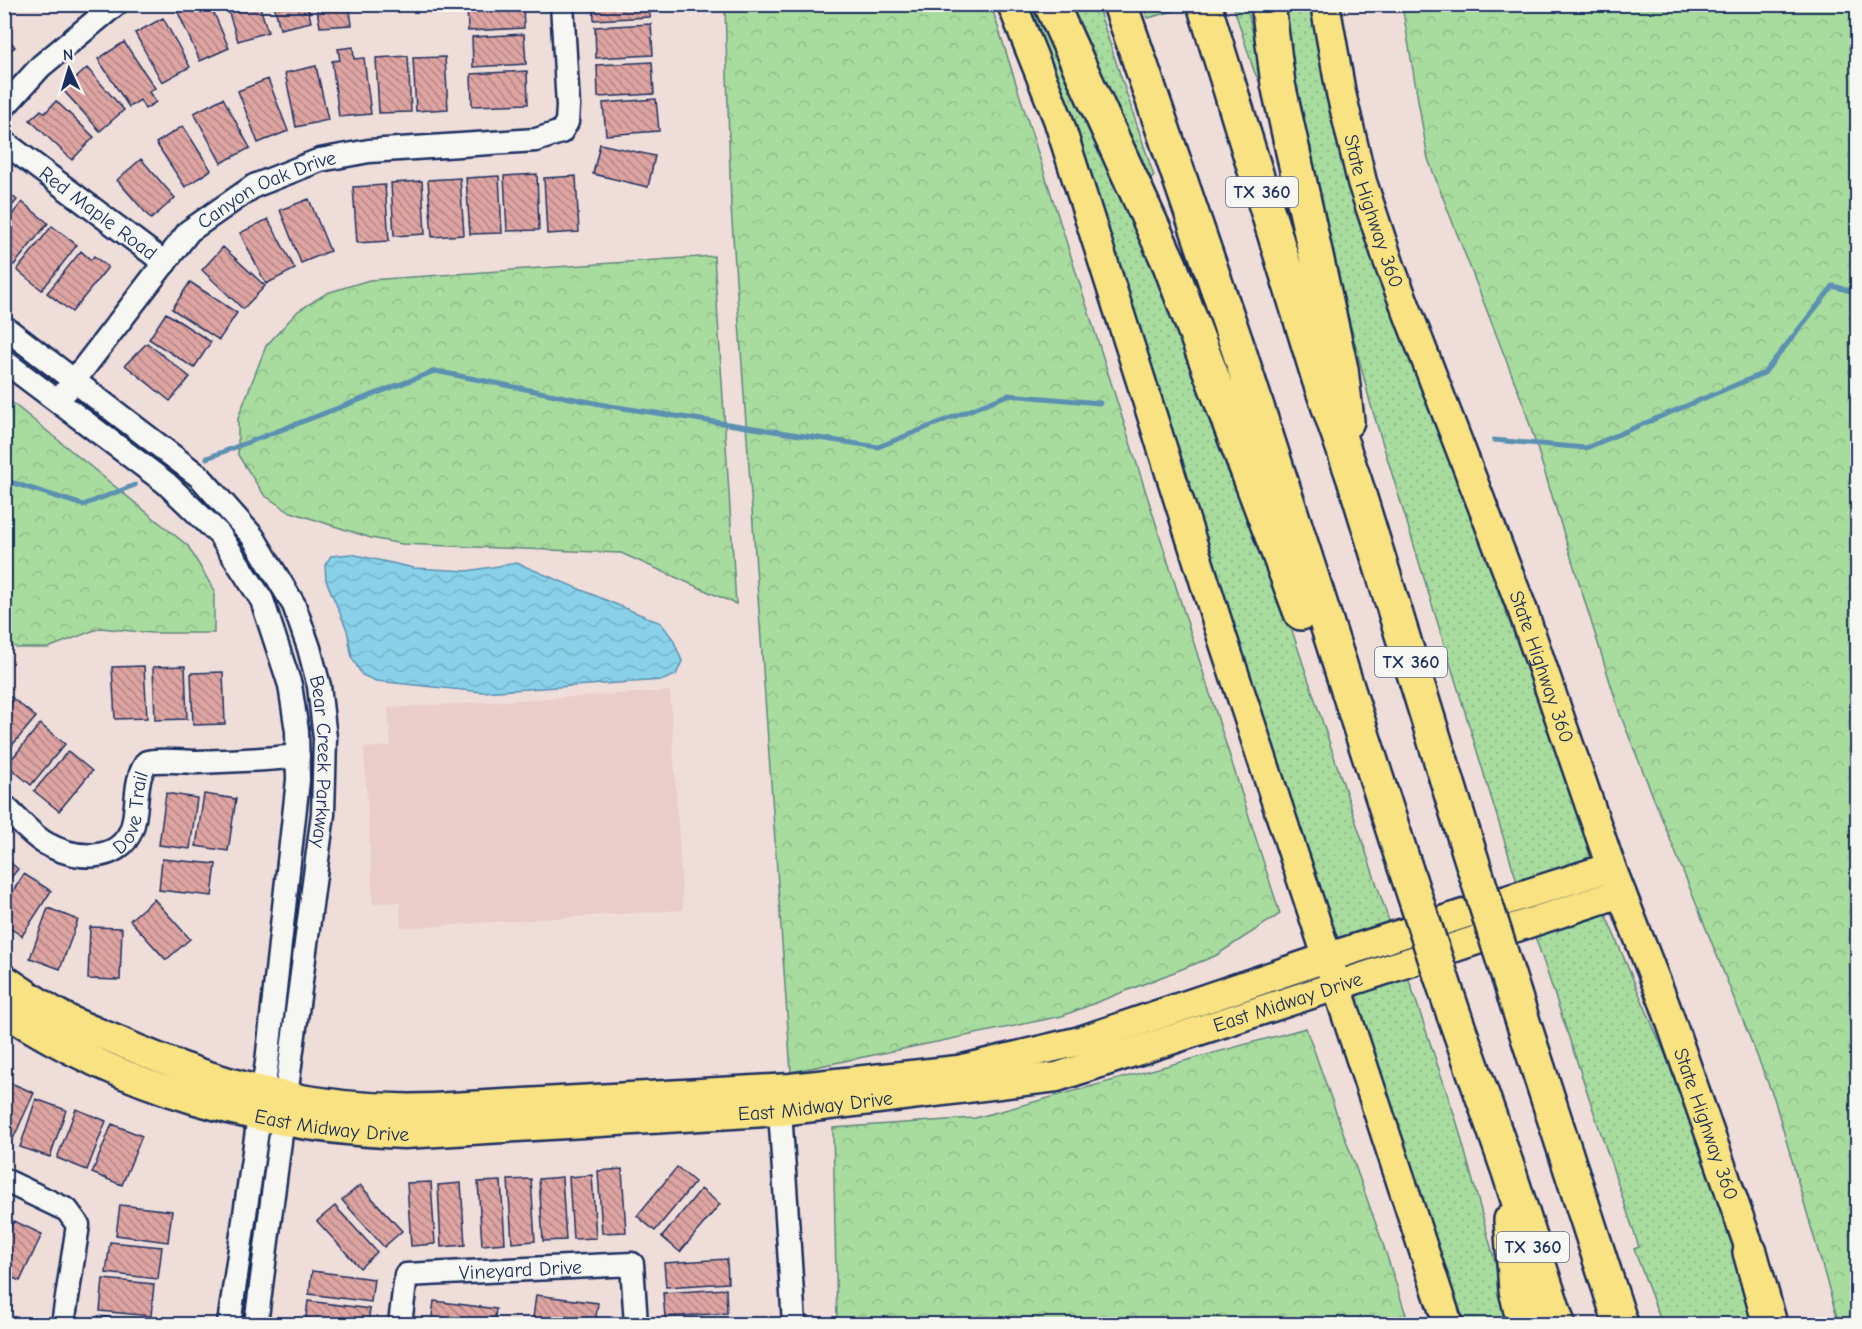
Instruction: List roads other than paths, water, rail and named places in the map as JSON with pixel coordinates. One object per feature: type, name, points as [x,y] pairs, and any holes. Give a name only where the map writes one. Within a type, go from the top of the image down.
[{"type":"highway","points":[[1050,4],[1170,265],[1318,659],[1358,722]]},
{"type":"highway","name":"TX 360","points":[[1120,4],[1239,351],[1404,864],[1558,1324]]},
{"type":"highway","name":"TX 360","points":[[1204,4],[1319,379],[1355,482],[1466,842],[1515,997],[1580,1189],[1621,1324]]},
{"type":"highway","points":[[1268,4],[1278,84],[1341,369],[1355,482]]},
{"type":"highway","points":[[1508,1169],[1516,1290],[1524,1324]]},
{"type":"highway","points":[[1580,1189],[1641,1324]]},
{"type":"highway","points":[[1750,1252],[1770,1324]]},
{"type":"main road","points":[[1012,4],[1058,119],[1227,651],[1448,1324]]},
{"type":"main road","name":"State Highway 360","points":[[1325,4],[1341,93],[1366,193],[1395,279],[1523,611],[1611,867],[1665,1005],[1750,1252],[1778,1324]]},
{"type":"main road","name":"East Midway Drive","points":[[780,1100],[958,1070],[1080,1041],[1329,957],[1611,867]]},
{"type":"main road","name":"East Midway Drive","points":[[4,980],[59,1015],[272,1107],[346,1132],[404,1134],[1057,1077],[1621,893]]},
{"type":"main road","name":"East Midway Drive","points":[[4,1011],[84,1058],[131,1077],[200,1101],[272,1107]]},
{"type":"street","points":[[4,106],[41,66],[116,4]]},
{"type":"street","name":"Canyon Oak Drive","points":[[58,402],[189,231],[254,186],[320,160],[369,151],[536,140],[561,132],[567,122],[568,106],[562,4]]},
{"type":"street","name":"Red Maple Road","points":[[4,142],[165,263]]},
{"type":"street","name":"Bear Creek Parkway","points":[[4,327],[200,477],[232,512],[253,537],[294,605],[319,686],[326,738],[323,814],[272,1107],[229,1324]]},
{"type":"street","name":"Bear Creek Parkway","points":[[4,361],[166,483],[219,534],[262,600],[277,639],[290,684],[298,756],[298,780],[256,1324]]},
{"type":"street","name":"Dove Trail","points":[[4,806],[45,843],[92,858],[109,853],[125,842],[132,828],[140,771],[147,762],[163,759],[194,762],[261,760],[298,756]]},
{"type":"street","points":[[780,1100],[794,1324]]},
{"type":"street","points":[[4,1180],[67,1210],[78,1225],[63,1324]]},
{"type":"street","name":"Vineyard Drive","points":[[400,1324],[406,1275],[632,1264],[636,1324]]},
{"type":"water","points":[[351,554],[414,568],[467,571],[517,563],[661,623],[673,639],[682,661],[676,675],[663,680],[482,692],[376,681],[362,675],[352,658],[347,630],[326,580],[325,565],[331,556]]},
{"type":"waterway","points":[[1494,440],[1586,448],[1764,373],[1833,286],[1858,293]]},
{"type":"waterway","points":[[207,458],[435,371],[610,406],[878,447],[1008,395],[1100,403]]},
{"type":"waterway","points":[[4,480],[83,505],[135,485]]}]
